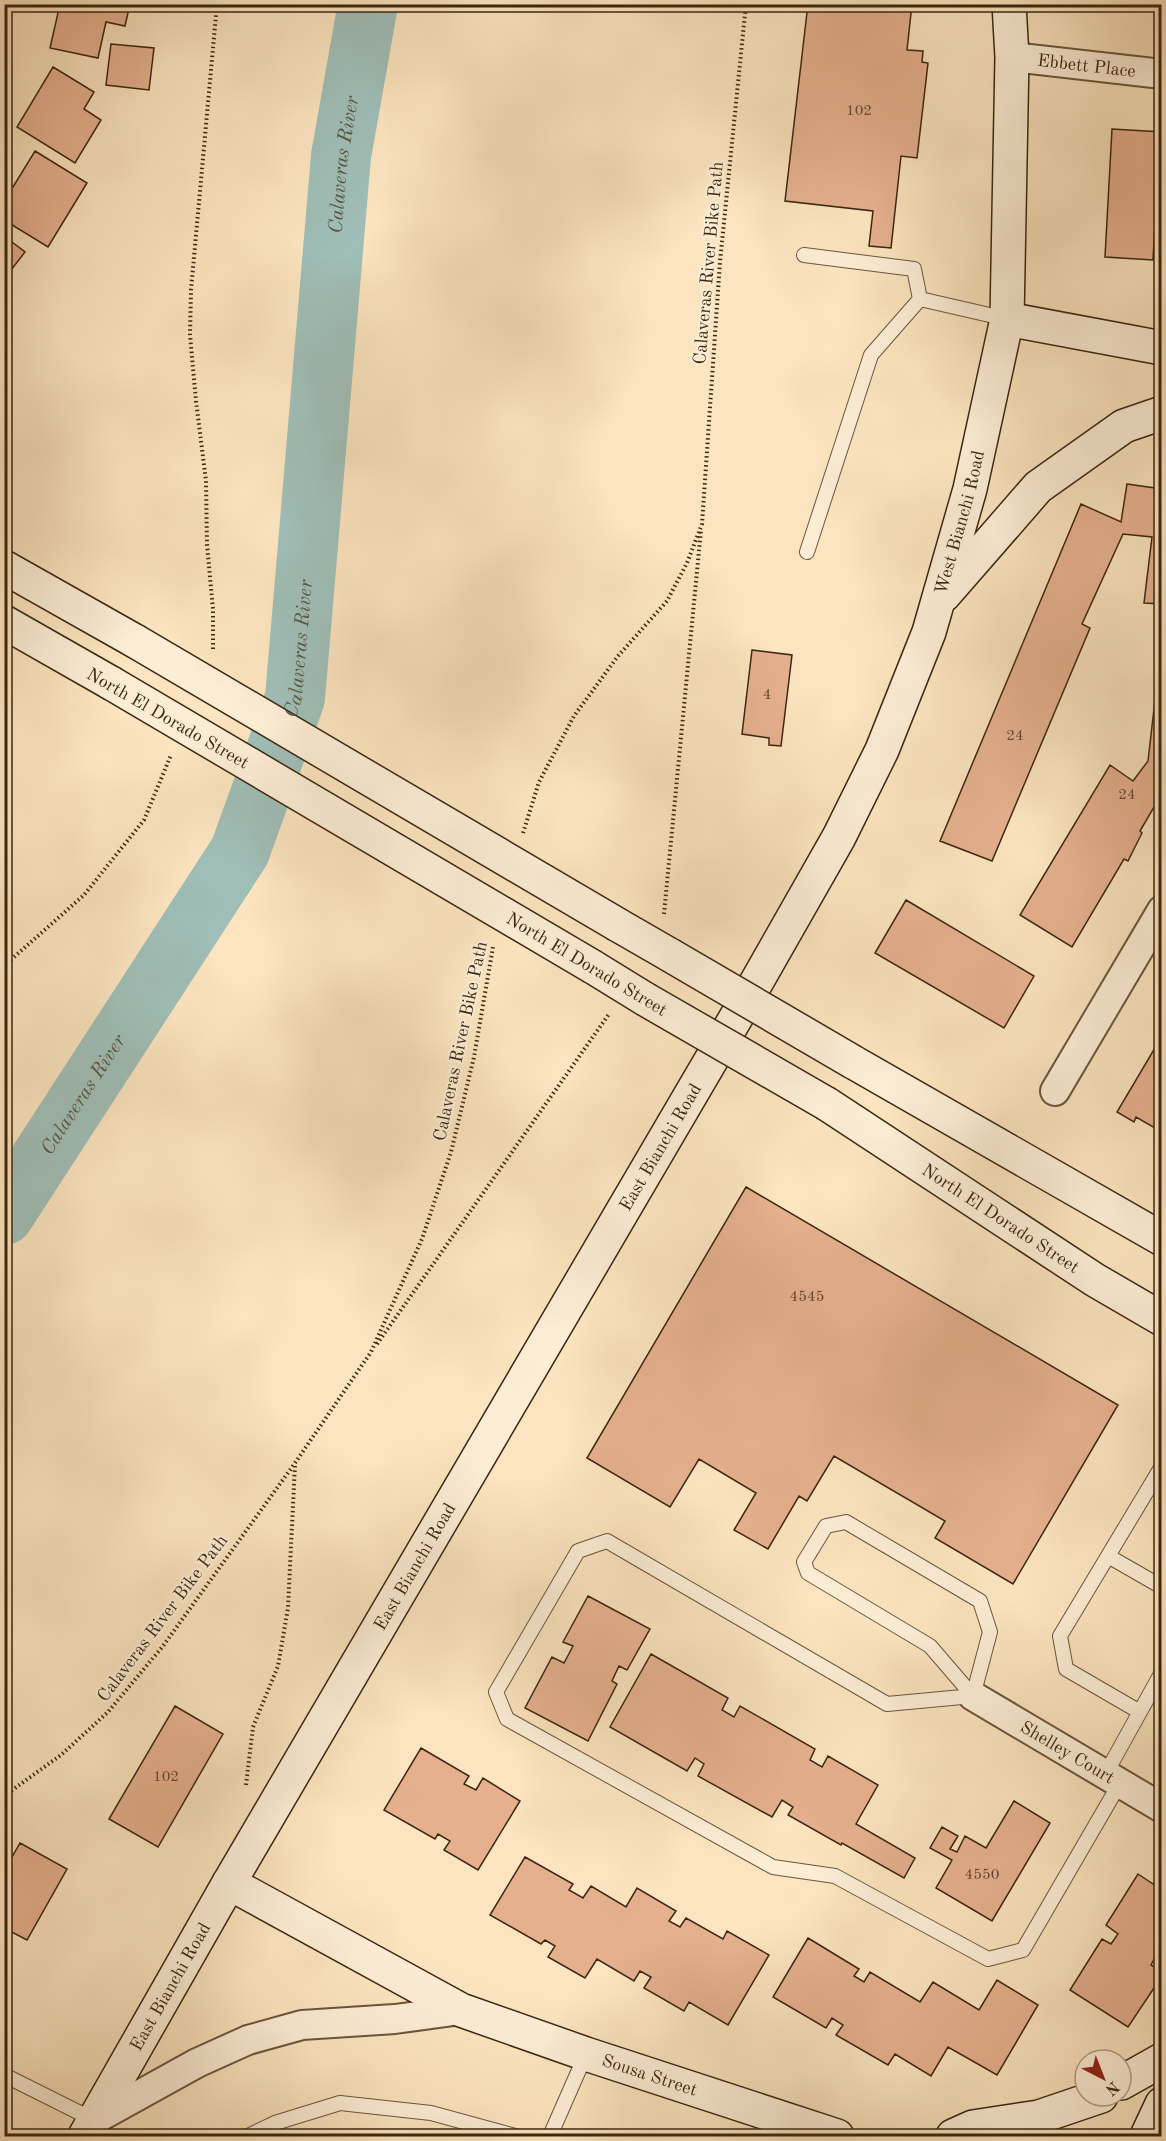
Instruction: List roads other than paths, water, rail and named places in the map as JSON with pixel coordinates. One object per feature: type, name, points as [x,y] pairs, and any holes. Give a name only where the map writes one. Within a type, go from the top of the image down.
[{"type":"street","name":"West Bianchi Road","points":[[748,998],[839,837],[882,750],[929,632],[970,489],[1007,319],[1012,57],[1009,4]]},
{"type":"street","name":"Ebbett Place","points":[[1012,57],[1161,74]]},
{"type":"street","points":[[1007,319],[1161,348]]},
{"type":"street","points":[[937,603],[1038,487],[1124,426],[1161,413]]},
{"type":"street","points":[[4,567],[135,641],[618,926],[1161,1239]]},
{"type":"street","name":"North El Dorado Street","points":[[4,622],[827,1104],[1095,1280],[1161,1319]]},
{"type":"street","points":[[1055,1091],[1161,910]]},
{"type":"street","name":"East Bianchi Road","points":[[90,2128],[230,1883],[748,998]]},
{"type":"street","name":"Shelley Court","points":[[973,1696],[1161,1808]]},
{"type":"street","name":"Sousa Street","points":[[230,1883],[461,2010],[586,2054],[837,2136]]},
{"type":"street","name":"Sousa Street","points":[[90,2128],[197,2063],[248,2040],[302,2025],[395,2019],[461,2010]]},
{"type":"street","points":[[1133,2076],[1161,2060]]},
{"type":"street","points":[[1147,2136],[1161,2104]]},
{"type":"street","points":[[953,2136],[973,2127],[1039,2117],[1073,2105]]},
{"type":"lane","points":[[804,255],[914,269],[920,299]]},
{"type":"lane","points":[[920,299],[1007,319]]},
{"type":"lane","points":[[807,552],[871,356],[920,299]]},
{"type":"lane","points":[[1140,1712],[1066,1669],[1060,1636],[1161,1466]]},
{"type":"lane","points":[[846,1522],[980,1601],[990,1632],[973,1696],[930,1646],[808,1573],[804,1562],[826,1526],[846,1522]]},
{"type":"lane","points":[[973,1696],[887,1704],[607,1540],[578,1551],[496,1692],[507,1719],[773,1867],[836,1876],[988,1959],[1023,1950],[1113,1779],[1140,1712],[1161,1672]]},
{"type":"lane","points":[[1108,1556],[1161,1587]]},
{"type":"lane","points":[[550,2136],[586,2054]]},
{"type":"lane","points":[[4,2075],[90,2128]]},
{"type":"lane","points":[[248,2136],[275,2123],[340,2103],[431,2113],[515,2136]]},
{"type":"waterway","name":"Calaveras River","points":[[4,1215],[240,851],[295,698],[341,156],[368,4]]}]
